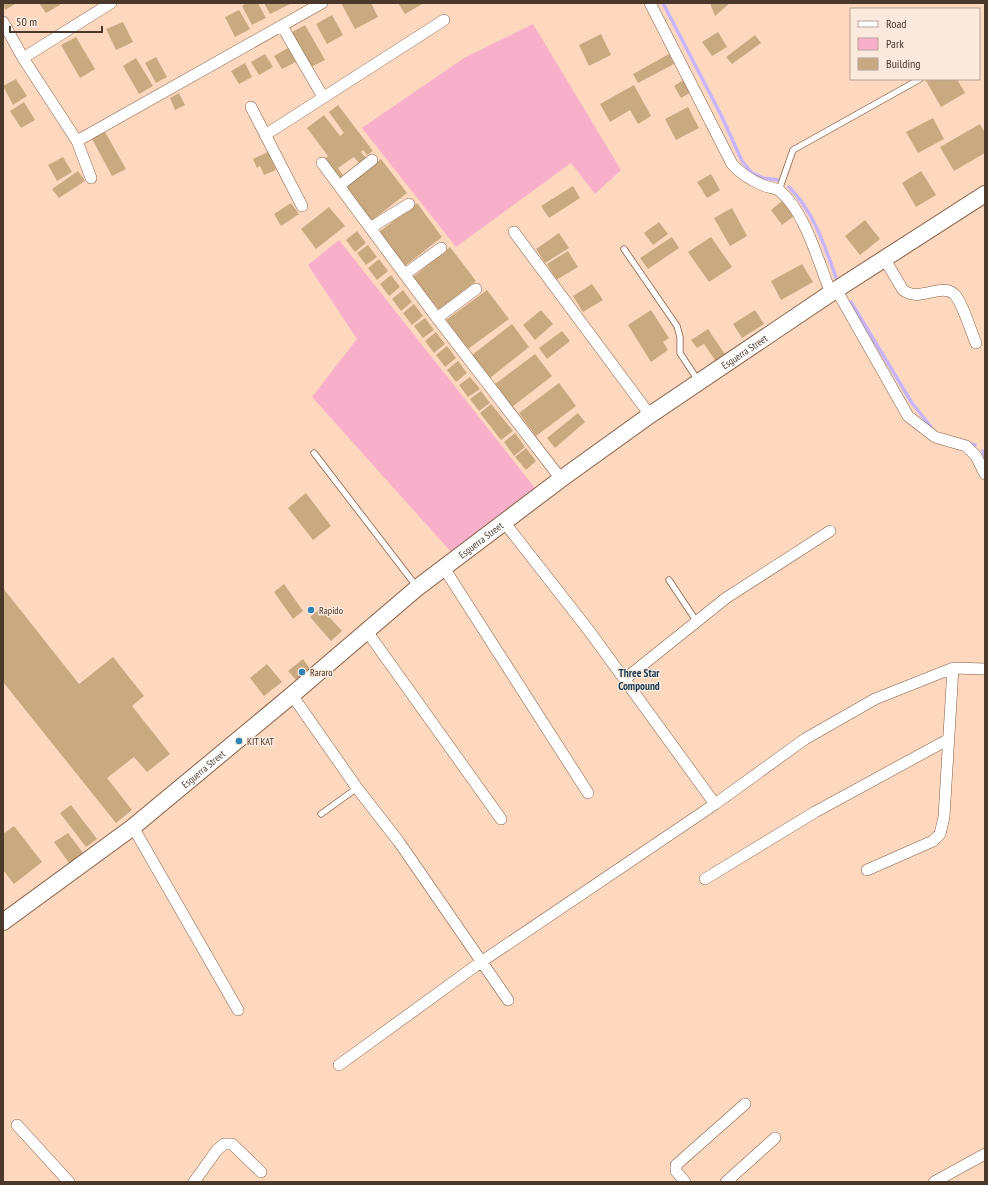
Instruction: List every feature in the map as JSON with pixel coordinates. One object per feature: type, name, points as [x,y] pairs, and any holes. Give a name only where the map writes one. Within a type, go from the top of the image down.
[{"type":"main road","name":"Esguerra Street","points":[[3,922],[133,827],[292,695],[366,630],[417,588],[561,479],[650,415],[833,291],[985,194]]},
{"type":"street","points":[[23,58],[111,3]]},
{"type":"street","points":[[77,141],[322,3]]},
{"type":"street","points":[[650,3],[732,164],[743,176],[767,187],[779,190],[789,200],[803,222],[833,291],[908,416],[935,437],[966,446],[976,456],[985,474]]},
{"type":"street","points":[[265,135],[444,20]]},
{"type":"street","points":[[3,22],[23,58],[77,141],[91,178]]},
{"type":"street","points":[[282,26],[323,97]]},
{"type":"street","points":[[251,107],[302,206]]},
{"type":"street","points":[[338,186],[372,160]]},
{"type":"street","points":[[322,163],[437,318],[561,479]]},
{"type":"street","points":[[370,228],[409,204]]},
{"type":"street","points":[[514,232],[650,415]]},
{"type":"street","points":[[405,274],[441,248]]},
{"type":"street","points":[[884,258],[903,290],[908,294],[918,295],[945,290],[954,293],[959,300],[976,343]]},
{"type":"street","points":[[437,318],[476,289]]},
{"type":"street","points":[[504,522],[590,632],[716,804]]},
{"type":"street","points":[[625,679],[726,598],[830,530]]},
{"type":"street","points":[[444,568],[588,793]]},
{"type":"street","points":[[366,630],[501,819]]},
{"type":"street","points":[[339,1065],[481,962],[716,804],[805,739],[875,699],[953,668],[985,669]]},
{"type":"street","points":[[867,870],[933,841],[940,834],[944,817],[953,668]]},
{"type":"street","points":[[292,695],[356,788],[399,842],[508,1000]]},
{"type":"street","points":[[705,879],[814,812],[949,739]]},
{"type":"street","points":[[133,827],[238,1010]]},
{"type":"street","points":[[685,1182],[676,1171],[676,1165],[745,1104]]},
{"type":"street","points":[[17,1125],[69,1182]]},
{"type":"street","points":[[726,1182],[775,1138]]},
{"type":"street","points":[[194,1182],[217,1150],[224,1144],[232,1144],[261,1172]]},
{"type":"street","points":[[934,1182],[985,1154]]},
{"type":"lane","points":[[779,190],[793,150],[918,80]]},
{"type":"lane","points":[[624,249],[677,326],[680,334],[680,353],[699,382]]},
{"type":"lane","points":[[314,453],[417,588]]},
{"type":"lane","points":[[669,580],[697,622]]},
{"type":"lane","points":[[322,814],[356,788]]},
{"type":"green space","points":[[533,24],[621,170],[595,194],[571,163],[456,247],[362,128],[464,58]]},
{"type":"green space","points":[[339,240],[535,488],[452,553],[312,397],[357,339],[308,265]]},
{"type":"building","points":[[3,3],[17,3],[5,10]]},
{"type":"building","points":[[39,3],[59,3],[60,5],[46,13]]},
{"type":"building","points":[[247,3],[258,3],[266,18],[252,25],[242,6]]},
{"type":"building","points":[[264,3],[292,3],[270,14]]},
{"type":"building","points":[[341,3],[371,3],[378,17],[355,29]]},
{"type":"building","points":[[398,3],[424,3],[405,14]]},
{"type":"building","points":[[710,3],[730,3],[715,16]]},
{"type":"building","points":[[239,10],[250,29],[235,37],[225,17]]},
{"type":"building","points":[[332,15],[343,35],[327,44],[316,24]]},
{"type":"building","points":[[123,22],[133,42],[116,50],[106,29]]},
{"type":"building","points":[[305,25],[325,60],[311,67],[292,32]]},
{"type":"building","points":[[718,32],[727,47],[712,56],[702,42]]},
{"type":"building","points":[[601,34],[611,55],[589,66],[579,45]]},
{"type":"building","points":[[755,35],[761,43],[732,64],[726,57]]},
{"type":"building","points":[[76,37],[95,69],[80,78],[61,45]]},
{"type":"building","points":[[288,48],[296,62],[282,69],[274,56]]},
{"type":"building","points":[[265,54],[273,67],[259,75],[251,62]]},
{"type":"building","points":[[669,54],[674,64],[638,83],[633,74]]},
{"type":"building","points":[[156,57],[167,77],[156,83],[145,63]]},
{"type":"building","points":[[136,58],[153,86],[139,94],[123,66]]},
{"type":"building","points":[[245,63],[252,77],[239,84],[231,71]]},
{"type":"building","points":[[16,79],[27,96],[13,105],[3,86]]},
{"type":"building","points":[[685,79],[693,91],[681,98],[674,86]]},
{"type":"building","points":[[926,80],[958,80],[965,93],[941,107]]},
{"type":"building","points":[[634,85],[651,116],[638,124],[630,110],[610,122],[600,104]]},
{"type":"building","points":[[179,93],[185,105],[175,110],[170,98]]},
{"type":"building","points":[[24,102],[35,120],[21,128],[10,111]]},
{"type":"building","points":[[338,105],[373,151],[367,155],[363,150],[361,152],[366,158],[359,163],[354,157],[338,168],[343,175],[336,180],[322,161],[328,156],[307,128],[324,115],[340,136],[344,133],[329,112]]},
{"type":"building","points":[[688,107],[699,128],[676,140],[665,119]]},
{"type":"building","points":[[933,118],[944,139],[918,153],[906,132]]},
{"type":"building","points":[[980,124],[985,133],[985,153],[954,171],[940,147]]},
{"type":"building","points":[[105,132],[126,169],[112,176],[92,139]]},
{"type":"building","points":[[268,152],[276,170],[264,175],[260,166],[257,168],[253,159]]},
{"type":"building","points":[[63,157],[72,172],[57,181],[48,165]]},
{"type":"building","points":[[381,159],[407,193],[370,222],[344,188]]},
{"type":"building","points":[[78,171],[85,181],[59,198],[52,189]]},
{"type":"building","points":[[921,171],[936,195],[916,207],[902,183]]},
{"type":"building","points":[[711,174],[720,190],[707,198],[697,182]]},
{"type":"building","points":[[573,186],[580,198],[549,218],[541,206]]},
{"type":"building","points":[[782,201],[794,216],[782,225],[771,210]]},
{"type":"building","points":[[291,203],[299,214],[281,226],[274,214]]},
{"type":"building","points":[[417,203],[442,237],[405,266],[379,232]]},
{"type":"building","points":[[329,207],[345,226],[316,249],[301,229]]},
{"type":"building","points":[[732,208],[747,236],[730,246],[714,218]]},
{"type":"building","points":[[865,220],[880,239],[860,255],[845,236]]},
{"type":"building","points":[[659,222],[668,234],[653,245],[644,233]]},
{"type":"building","points":[[357,231],[366,243],[355,252],[346,240]]},
{"type":"building","points":[[559,233],[569,248],[545,263],[536,249]]},
{"type":"building","points":[[672,237],[679,248],[648,269],[640,258]]},
{"type":"building","points":[[711,237],[732,267],[709,282],[688,252]]},
{"type":"building","points":[[368,245],[377,257],[366,265],[357,253]]},
{"type":"building","points":[[450,247],[476,281],[439,310],[413,277]]},
{"type":"building","points":[[568,251],[578,267],[556,280],[547,264]]},
{"type":"building","points":[[379,259],[388,271],[377,280],[368,268]]},
{"type":"building","points":[[802,264],[813,282],[781,300],[771,281]]},
{"type":"building","points":[[391,275],[400,287],[389,296],[380,284]]},
{"type":"building","points":[[592,284],[603,300],[583,312],[573,296]]},
{"type":"building","points":[[403,290],[412,302],[401,311],[392,299]]},
{"type":"building","points":[[487,290],[509,319],[468,349],[446,320]]},
{"type":"building","points":[[414,304],[423,316],[412,325],[403,313]]},
{"type":"building","points":[[541,310],[553,324],[535,340],[523,325]]},
{"type":"building","points":[[651,310],[669,338],[663,342],[668,350],[651,362],[628,325]]},
{"type":"building","points":[[755,310],[764,324],[742,338],[733,324]]},
{"type":"building","points":[[425,318],[434,330],[423,338],[414,326]]},
{"type":"building","points":[[512,324],[529,347],[490,378],[472,355]]},
{"type":"building","points":[[708,329],[726,356],[717,363],[704,344],[697,348],[691,340]]},
{"type":"building","points":[[562,331],[570,341],[547,359],[539,348]]},
{"type":"building","points":[[436,332],[445,344],[434,353],[425,341]]},
{"type":"building","points":[[447,346],[456,358],[445,367],[436,355]]},
{"type":"building","points":[[535,354],[552,376],[512,407],[495,384]]},
{"type":"building","points":[[458,361],[467,373],[456,382],[447,370]]},
{"type":"building","points":[[470,377],[480,389],[468,397],[459,385]]},
{"type":"building","points":[[559,383],[576,406],[536,436],[519,413]]},
{"type":"building","points":[[481,391],[490,403],[479,411],[470,399]]},
{"type":"building","points":[[491,404],[513,431],[501,440],[480,413]]},
{"type":"building","points":[[578,413],[585,422],[555,448],[547,438]]},
{"type":"building","points":[[515,433],[525,447],[514,456],[504,442]]},
{"type":"building","points":[[526,448],[536,461],[526,470],[515,457]]},
{"type":"building","points":[[306,493],[331,526],[313,540],[288,508]]},
{"type":"building","points":[[284,584],[303,611],[293,619],[274,592]]},
{"type":"building","points":[[3,588],[79,684],[113,657],[144,696],[132,706],[170,754],[147,772],[134,757],[107,778],[132,810],[116,823],[3,682]]},
{"type":"building","points":[[321,608],[342,631],[331,641],[310,617]]},
{"type":"building","points":[[303,659],[310,669],[296,680],[288,671]]},
{"type":"building","points":[[267,664],[282,682],[264,696],[250,678]]},
{"type":"building","points":[[71,805],[97,839],[86,847],[60,813]]},
{"type":"building","points":[[14,826],[42,862],[14,884],[3,870],[3,834]]},
{"type":"building","points":[[68,833],[83,853],[69,863],[54,842]]},
{"type":"waterway","points":[[663,3],[722,117],[742,161],[752,173],[763,178],[778,180]]},
{"type":"waterway","points":[[789,187],[805,207],[818,230],[837,280]]},
{"type":"waterway","points":[[851,302],[912,403],[931,427]]},
{"type":"waterway","points":[[968,443],[975,445]]},
{"type":"waterway","points":[[983,451],[985,456]]},
{"type":"place","name":"Rapido","points":[[311,610]]},
{"type":"place","name":"Rararo","points":[[302,672]]},
{"type":"place","name":"KIT KAT","points":[[239,741]]},
{"type":"district","name":"Three Star Compound","points":[[639,679]]}]
